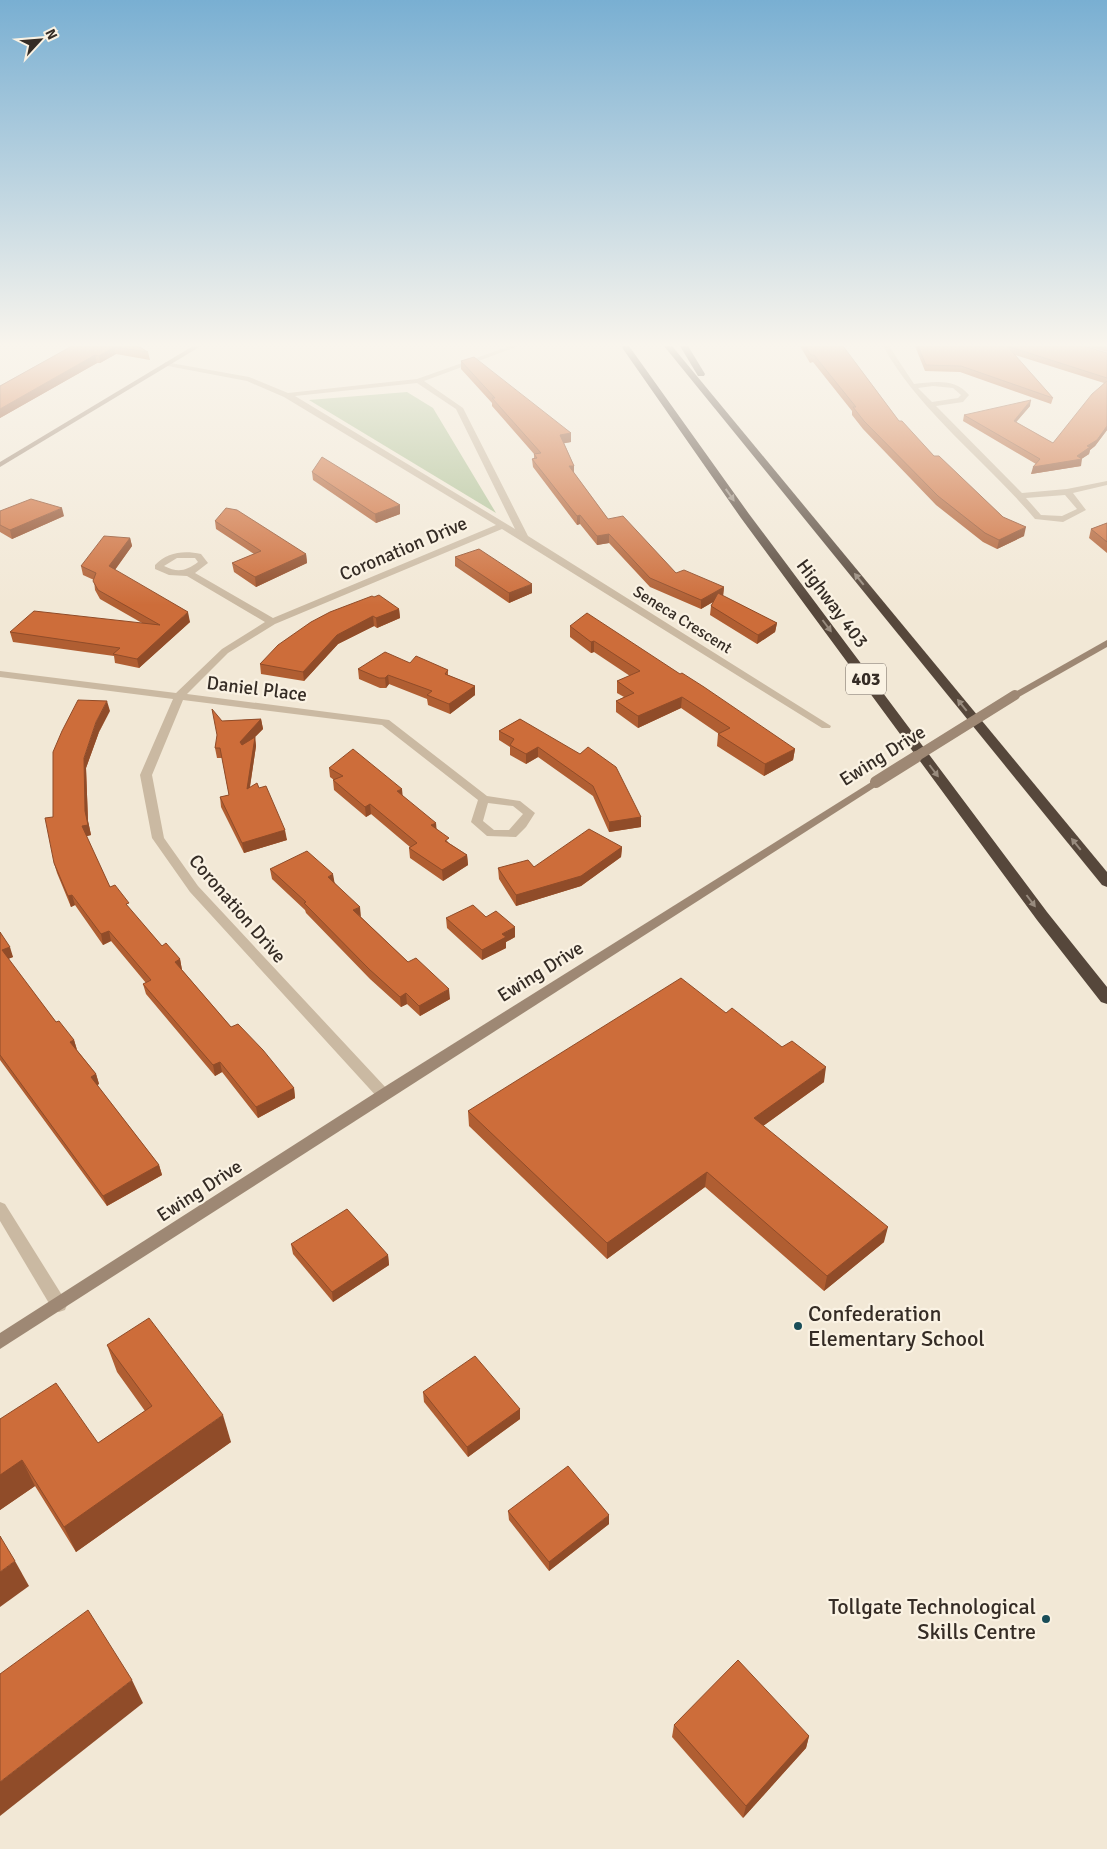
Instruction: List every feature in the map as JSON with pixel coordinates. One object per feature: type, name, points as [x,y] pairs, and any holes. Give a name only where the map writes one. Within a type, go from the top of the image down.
[{"type":"highway","name":"Highway 403","points":[[686,432],[751,524],[1042,916],[1107,998]]},
{"type":"highway","name":"Highway 403","points":[[739,432],[1107,882]]},
{"type":"street","points":[[0,464],[53,432]]},
{"type":"street","name":"Seneca Crescent","points":[[349,432],[504,525],[826,726]]},
{"type":"street","points":[[471,432],[524,538]]},
{"type":"street","points":[[958,432],[1038,516],[1063,519],[1082,510],[1067,492]]},
{"type":"street","points":[[1020,496],[1067,492],[1107,483]]},
{"type":"street","name":"Coronation Drive","points":[[383,1094],[194,889],[158,838],[146,775],[180,696],[225,651],[272,622],[504,525]]},
{"type":"street","points":[[189,574],[272,622]]},
{"type":"street","name":"Ewing Drive","points":[[0,1342],[383,1094],[876,782],[1015,695],[1107,643]]},
{"type":"street","name":"Daniel Place","points":[[0,674],[385,722],[484,799]]},
{"type":"street","points":[[0,1208],[59,1305]]},
{"type":"green space","points":[[362,432],[448,432],[496,513]]},
{"type":"building","points":[[523,432],[570,432],[560,435],[574,466],[569,466],[608,519],[623,516],[676,573],[684,570],[724,587],[701,600],[650,578],[609,534],[597,536],[580,515],[577,516],[532,459],[537,458],[534,454],[541,453]]},
{"type":"building","points":[[875,432],[912,432],[934,456],[939,456],[1003,517],[1026,527],[999,540],[985,533],[938,496]]},
{"type":"building","points":[[994,432],[1034,432],[1053,443],[1062,432],[1103,432],[1097,440],[1087,446],[1090,447],[1077,456],[1082,459],[1033,467],[1040,459]]},
{"type":"building","points":[[322,457],[400,505],[375,514],[312,472]]},
{"type":"building","points":[[31,499],[62,508],[10,530],[0,525],[0,511]]},
{"type":"building","points":[[226,508],[237,510],[306,554],[255,577],[232,563],[261,551],[215,521]]},
{"type":"building","points":[[1107,523],[1107,542],[1091,529]]},
{"type":"building","points":[[104,536],[130,538],[109,566],[188,612],[137,659],[113,654],[120,648],[10,632],[34,611],[160,625],[98,590],[93,581],[96,573],[81,566]]},
{"type":"building","points":[[479,549],[532,584],[509,593],[455,557]]},
{"type":"building","points":[[718,593],[777,623],[758,635],[711,606]]},
{"type":"building","points":[[379,595],[399,609],[376,618],[373,616],[337,635],[303,672],[260,664],[278,645],[311,622],[330,612]]},
{"type":"building","points":[[587,613],[680,674],[682,673],[704,687],[795,749],[765,764],[718,734],[730,728],[682,697],[638,716],[616,701],[634,693],[617,681],[640,671],[594,641],[591,642],[570,626]]},
{"type":"building","points":[[385,652],[410,663],[416,656],[448,670],[445,674],[475,686],[449,704],[427,695],[432,691],[388,675],[385,678],[379,678],[358,669]]},
{"type":"building","points":[[78,700],[107,701],[96,722],[84,758],[85,811],[88,825],[82,826],[110,887],[115,885],[129,903],[126,904],[162,946],[166,943],[180,959],[175,962],[231,1027],[238,1024],[263,1050],[294,1088],[256,1107],[220,1062],[213,1065],[143,984],[151,980],[109,931],[101,934],[72,895],[68,896],[54,863],[45,818],[53,817],[53,752]]},
{"type":"building","points":[[212,709],[222,721],[261,719],[240,742],[242,745],[255,737],[247,789],[257,783],[259,788],[266,786],[285,830],[242,843],[220,797],[229,795],[220,748],[215,748],[217,735]]},
{"type":"building","points":[[520,719],[580,754],[588,747],[616,767],[641,817],[609,822],[593,786],[538,747],[526,754],[510,745],[514,739],[499,731]]},
{"type":"building","points":[[353,749],[402,789],[397,791],[436,823],[431,825],[449,838],[445,841],[467,855],[442,870],[409,848],[417,843],[370,804],[365,807],[333,780],[343,776],[329,768]]},
{"type":"building","points":[[589,829],[622,847],[581,876],[516,895],[498,868],[528,860],[534,867]]},
{"type":"building","points":[[307,851],[333,874],[328,877],[360,907],[353,910],[408,962],[416,958],[449,989],[419,1006],[406,993],[400,997],[369,969],[304,903],[306,902],[270,869]]},
{"type":"building","points":[[473,905],[486,917],[496,911],[515,927],[502,934],[506,937],[482,950],[446,918]]},
{"type":"building","points":[[0,932],[10,947],[2,950],[56,1022],[59,1021],[74,1040],[70,1042],[96,1074],[91,1077],[159,1165],[103,1196],[0,1055]]},
{"type":"building","points":[[681,978],[726,1013],[732,1008],[782,1047],[792,1041],[826,1067],[754,1118],[888,1227],[827,1276],[707,1172],[607,1243],[468,1111]]},
{"type":"building","points":[[347,1209],[388,1255],[332,1292],[291,1244]]},
{"type":"building","points":[[149,1318],[223,1415],[64,1527],[22,1460],[0,1475],[0,1419],[56,1383],[98,1443],[152,1406],[107,1345]]},
{"type":"building","points":[[475,1356],[520,1409],[467,1447],[423,1392]]},
{"type":"building","points":[[568,1466],[609,1515],[549,1562],[508,1511]]},
{"type":"building","points":[[0,1536],[15,1561],[0,1572]]},
{"type":"building","points":[[88,1610],[132,1680],[0,1782],[0,1674]]},
{"type":"building","points":[[738,1660],[809,1736],[746,1806],[674,1725]]},
{"type":"place","name":"Confederation Elementary School","points":[[798,1326]]},
{"type":"place","name":"Tollgate Technological Skills Centre","points":[[1046,1619]]}]
